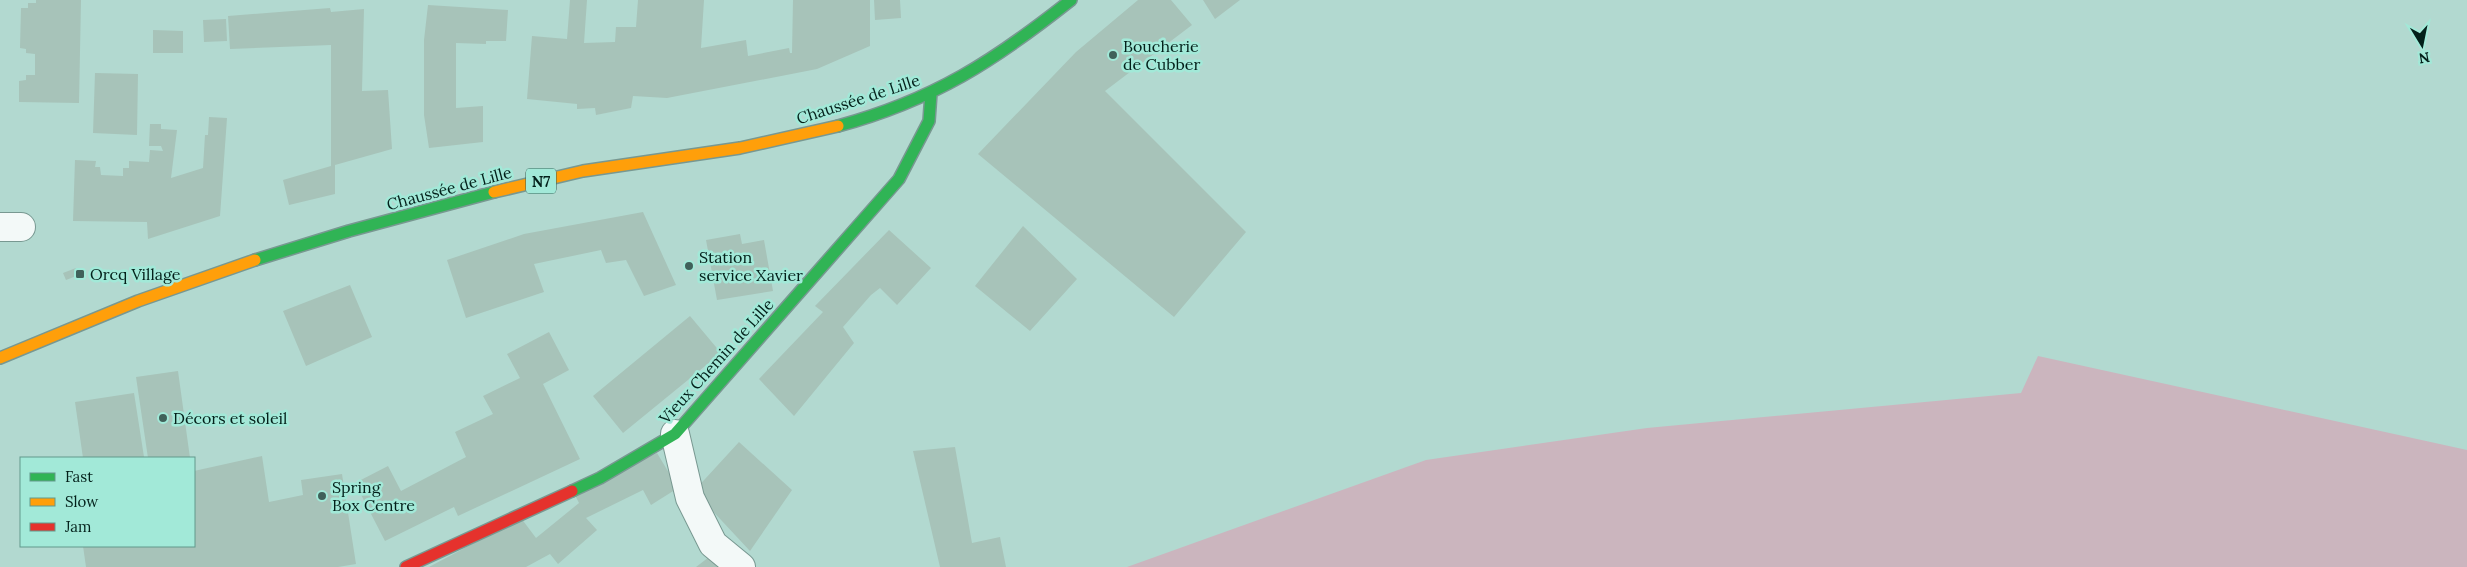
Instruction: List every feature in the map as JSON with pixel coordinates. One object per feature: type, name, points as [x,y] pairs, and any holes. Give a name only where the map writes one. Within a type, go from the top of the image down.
[{"type":"main road","name":"Chaussée de Lille","points":[[0,358],[63,329],[135,300],[299,246],[470,197],[588,170],[708,154],[818,132],[932,93],[977,70],[1020,40],[1071,0]]},
{"type":"main road","name":"Vieux Chemin de Lille","points":[[406,567],[600,478],[675,434],[899,179],[929,121],[932,93]]},
{"type":"street","points":[[675,434],[690,498],[697,514],[713,544],[742,567]]},
{"type":"shaded area","points":[[2038,356],[2467,450],[2467,567],[1127,567],[1426,460],[1647,428],[2021,393]]},
{"type":"building","points":[[36,0],[81,0],[79,103],[19,102],[19,81],[26,80],[26,75],[35,75],[35,54],[26,53],[26,49],[20,48],[21,8],[28,8],[28,3],[36,3]]},
{"type":"building","points":[[570,0],[587,0],[584,43],[615,42],[616,27],[636,27],[638,0],[704,0],[701,48],[746,40],[748,56],[789,48],[790,53],[792,53],[793,0],[870,0],[870,46],[817,69],[667,98],[633,96],[631,108],[596,115],[595,108],[577,109],[577,104],[527,99],[532,36],[567,39]]},
{"type":"building","points":[[874,0],[900,0],[901,18],[875,20]]},
{"type":"building","points":[[1138,0],[1171,0],[1192,25],[1105,91],[1246,232],[1174,317],[978,154],[1076,52]]},
{"type":"building","points":[[1203,0],[1240,0],[1215,19]]},
{"type":"building","points":[[428,5],[508,10],[506,41],[486,41],[486,44],[456,43],[456,108],[483,106],[483,142],[429,148],[424,115],[424,40]]},
{"type":"building","points":[[330,8],[331,12],[364,9],[362,91],[388,90],[392,149],[335,165],[335,194],[289,205],[283,180],[331,166],[331,45],[230,49],[228,16]]},
{"type":"building","points":[[226,19],[227,41],[204,42],[203,20]]},
{"type":"building","points":[[153,30],[183,31],[183,53],[153,53]]},
{"type":"building","points":[[95,73],[138,74],[137,135],[93,133]]},
{"type":"building","points":[[209,117],[227,118],[220,216],[148,239],[147,222],[73,221],[75,160],[96,161],[95,167],[100,167],[101,175],[123,176],[123,168],[129,168],[129,161],[149,162],[150,150],[163,151],[161,146],[149,146],[150,124],[161,124],[161,129],[177,130],[171,178],[203,168],[205,135],[208,135]]},
{"type":"building","points":[[643,212],[676,285],[644,296],[626,260],[606,263],[601,250],[534,264],[544,292],[466,318],[447,260],[524,234]]},
{"type":"building","points":[[1023,226],[1077,279],[1030,331],[975,286]]},
{"type":"building","points":[[889,230],[931,268],[897,305],[880,288],[871,295],[843,327],[854,343],[794,416],[759,379],[823,312],[815,306]]},
{"type":"building","points":[[740,234],[742,244],[764,240],[773,291],[717,300],[706,240]]},
{"type":"building","points":[[76,268],[79,275],[66,280],[63,273]]},
{"type":"building","points":[[350,285],[372,337],[306,366],[283,311]]},
{"type":"building","points":[[690,316],[721,353],[623,433],[593,396]]},
{"type":"building","points":[[549,332],[569,370],[543,384],[580,459],[458,516],[454,507],[385,541],[355,483],[388,466],[401,491],[466,457],[455,432],[493,414],[483,396],[520,378],[507,354]]},
{"type":"building","name":"Décors et soleil","points":[[178,371],[190,457],[148,457],[136,377]]},
{"type":"building","points":[[134,393],[144,457],[83,457],[75,402]]},
{"type":"building","points":[[739,442],[792,490],[750,551],[694,491]]},
{"type":"building","points":[[955,447],[972,543],[1000,537],[1006,567],[940,567],[913,451]]},
{"type":"building","points":[[657,453],[678,488],[651,505],[643,490],[586,518],[597,530],[558,564],[550,554],[526,567],[429,567],[521,518],[536,538],[579,503],[574,493]]},
{"type":"building","points":[[262,456],[269,502],[303,495],[301,480],[342,474],[356,564],[338,567],[86,567],[83,547],[195,547],[195,471]]},
{"type":"building","points":[[713,554],[728,567],[696,567]]},
{"type":"traffic: fast","points":[[838,126],[904,104],[962,76],[1016,42],[1071,0]]},
{"type":"traffic: fast","points":[[572,491],[600,478],[675,434],[899,179],[929,121],[931,93]]},
{"type":"traffic: fast","points":[[255,260],[349,231],[494,192]]},
{"type":"traffic: slow","points":[[494,192],[583,171],[740,148],[838,126]]},
{"type":"traffic: slow","points":[[0,358],[138,301],[255,260]]},
{"type":"traffic: jam","points":[[406,567],[572,491]]},
{"type":"place","name":"Boucherie de Cubber","points":[[1113,55]]},
{"type":"place","name":"Station service Xavier","points":[[689,266]]},
{"type":"place","name":"Orcq Village","points":[[80,274]]},
{"type":"place","name":"Décors et soleil","points":[[163,418]]},
{"type":"place","name":"Spring Box Centre","points":[[322,496]]}]
